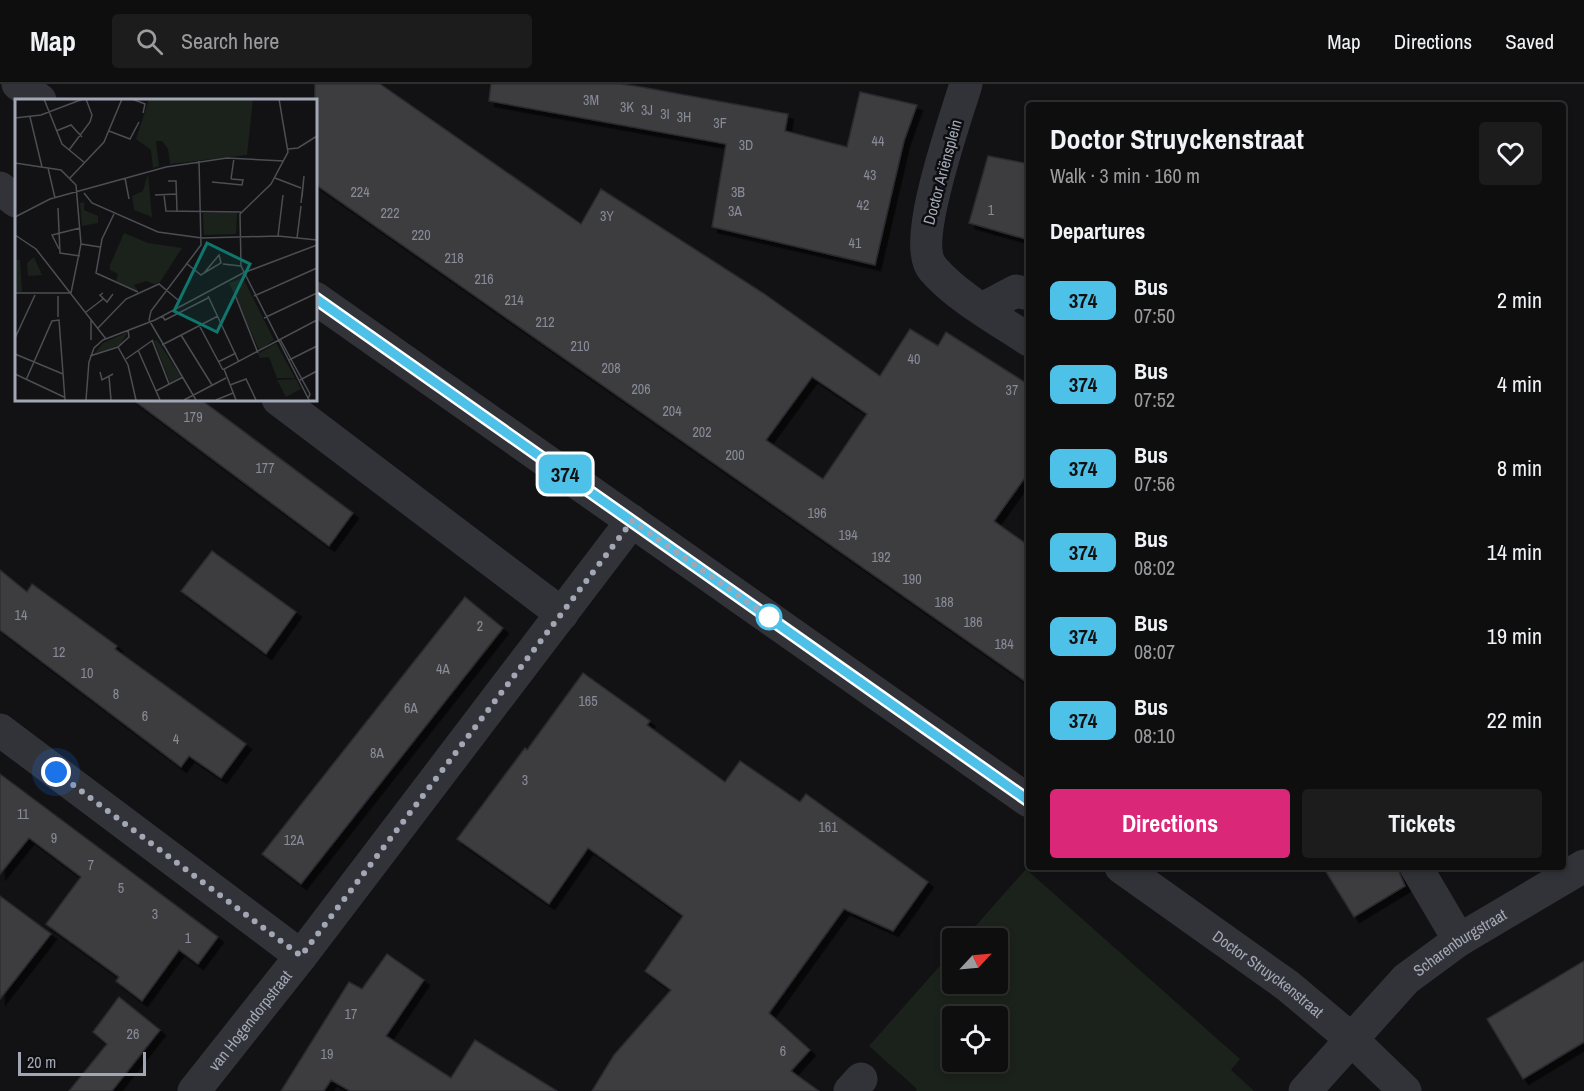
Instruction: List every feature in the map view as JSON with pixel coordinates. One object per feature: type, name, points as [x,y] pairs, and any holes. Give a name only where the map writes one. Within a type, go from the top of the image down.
[{"type":"street","points":[[18,84],[39,99]]},
{"type":"street","name":"Doctor Ariënsplein","points":[[966,84],[926,223],[926,248],[932,268],[982,309],[1026,338]]},
{"type":"street","points":[[0,188],[15,200]]},
{"type":"street","points":[[982,309],[1016,291],[1026,293]]},
{"type":"street","points":[[316,299],[1026,799]]},
{"type":"street","points":[[279,400],[562,614]]},
{"type":"street","name":"van Hogendorpstraat","points":[[194,1091],[301,956],[632,521]]},
{"type":"street","points":[[0,730],[301,956]]},
{"type":"street","name":"Scharenburgstraat","points":[[1305,1091],[1350,1038],[1406,979],[1459,940],[1584,866]]},
{"type":"street","name":"Doctor Struyckenstraat","points":[[1125,870],[1288,986],[1350,1038],[1406,1091]]},
{"type":"street","points":[[1418,870],[1459,940]]},
{"type":"shaded area","points":[[1026,869],[1240,1059],[1231,1070],[1254,1091],[916,1091],[917,1089],[869,1046],[942,963],[942,994],[1008,994],[1008,928],[974,928]]},
{"type":"building","points":[[315,84],[380,84],[581,224],[601,189],[763,293],[880,376],[910,329],[938,346],[946,332],[1026,383],[1026,476],[994,521],[1026,544],[1026,682],[316,185]],"holes":[[[812,377],[867,414],[823,479],[766,440]]]},
{"type":"building","points":[[491,84],[621,84],[641,87],[788,114],[785,131],[847,147],[860,92],[917,105],[904,141],[875,265],[712,227],[726,144],[489,101]]},
{"type":"building","points":[[988,156],[1026,163],[1026,239],[969,223]]},
{"type":"building","points":[[133,400],[201,400],[353,513],[329,546]]},
{"type":"building","points":[[212,551],[296,612],[266,654],[181,591]]},
{"type":"building","points":[[0,570],[27,592],[32,584],[117,646],[115,649],[246,744],[221,778],[189,756],[181,767],[0,630]]},
{"type":"building","points":[[465,597],[503,628],[301,884],[262,854]]},
{"type":"building","points":[[583,673],[650,721],[647,725],[725,782],[740,761],[800,802],[806,794],[928,882],[893,931],[844,909],[769,1013],[810,1050],[791,1071],[819,1091],[592,1091],[614,1055],[671,990],[645,971],[683,916],[588,848],[549,904],[457,839],[525,748],[527,750]]},
{"type":"building","points":[[0,774],[218,937],[198,964],[179,950],[142,1001],[116,981],[119,977],[46,924],[81,877],[29,838],[0,874]]},
{"type":"building","points":[[1325,870],[1398,870],[1405,886],[1354,917]]},
{"type":"building","points":[[0,896],[51,934],[0,999]]},
{"type":"building","points":[[387,954],[424,980],[386,1036],[451,1078],[475,1040],[557,1091],[350,1091],[331,1080],[324,1091],[281,1091],[349,982],[362,989]]},
{"type":"building","points":[[1584,961],[1584,1042],[1523,1079],[1487,1019]]},
{"type":"building","points":[[119,997],[160,1030],[112,1091],[69,1091],[107,1044],[93,1032]]},
{"type":"bus line","name":"374","points":[[316,299],[1026,799]]},
{"type":"route","points":[[56,772],[301,956],[632,521],[773,620],[769,617]]}]
